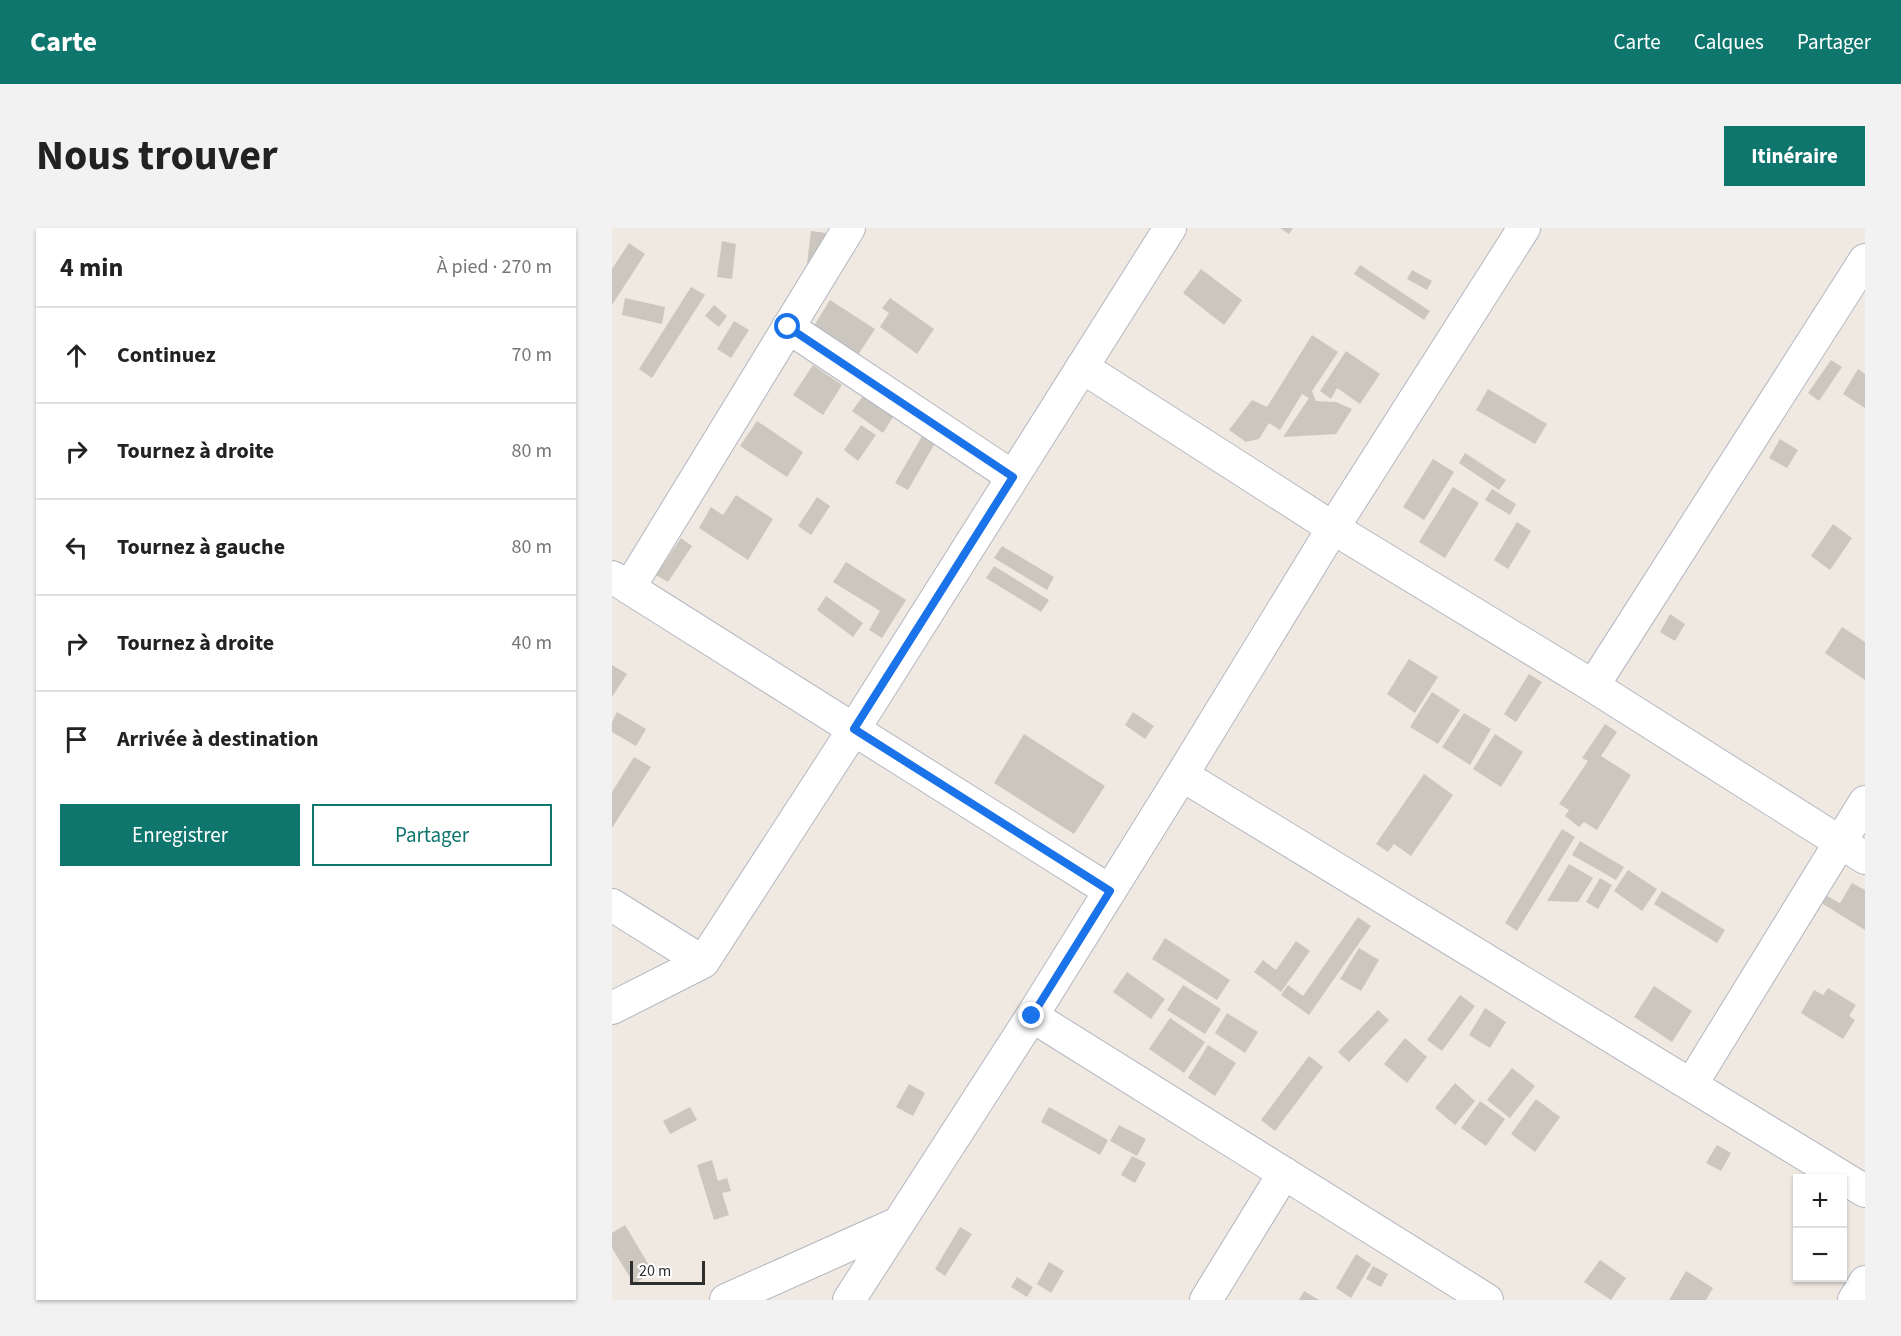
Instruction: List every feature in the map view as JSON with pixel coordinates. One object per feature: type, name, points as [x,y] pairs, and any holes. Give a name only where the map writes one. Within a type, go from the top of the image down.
[{"type":"street","points":[[849,228],[788,327],[620,583],[1110,891]]},
{"type":"street","points":[[612,1008],[703,962],[854,729],[1170,228]]},
{"type":"street","points":[[849,1300],[1032,1016],[1333,528],[1524,228]]},
{"type":"street","points":[[1593,686],[1865,260]]},
{"type":"street","points":[[788,327],[1013,477]]},
{"type":"street","points":[[1082,367],[1333,528],[1593,686],[1853,850]]},
{"type":"street","points":[[1182,775],[1865,1191]]},
{"type":"street","points":[[1691,1085],[1853,850],[1865,802]]},
{"type":"street","points":[[612,904],[703,962]]},
{"type":"street","points":[[1032,1016],[1487,1300]]},
{"type":"street","points":[[1206,1300],[1284,1173]]},
{"type":"street","points":[[726,1300],[896,1224]]},
{"type":"street","points":[[1854,1300],[1865,1282]]},
{"type":"building","points":[[1280,228],[1293,228],[1289,234]]},
{"type":"building","points":[[811,231],[826,233],[822,266],[807,264]]},
{"type":"building","points":[[722,241],[736,244],[732,279],[717,277]]},
{"type":"building","points":[[629,243],[645,254],[612,305],[612,269]]},
{"type":"building","points":[[1360,265],[1430,311],[1424,320],[1354,274]]},
{"type":"building","points":[[1201,269],[1242,300],[1224,325],[1183,293]]},
{"type":"building","points":[[1412,270],[1432,281],[1427,290],[1407,279]]},
{"type":"building","points":[[691,287],[705,295],[652,378],[639,369]]},
{"type":"building","points":[[625,298],[665,307],[662,324],[622,315]]},
{"type":"building","points":[[890,298],[934,329],[917,354],[880,327],[889,313],[882,308]]},
{"type":"building","points":[[830,300],[875,329],[856,358],[812,329]]},
{"type":"building","points":[[714,305],[727,316],[719,327],[705,316]]},
{"type":"building","points":[[734,321],[749,330],[731,358],[717,349]]},
{"type":"building","points":[[1312,335],[1338,352],[1312,391],[1316,401],[1336,402],[1352,409],[1336,434],[1283,437],[1309,398],[1302,394],[1280,430],[1269,423],[1259,439],[1246,442],[1229,430],[1252,400],[1267,407]]},
{"type":"building","points":[[1346,351],[1380,374],[1360,404],[1337,388],[1331,399],[1320,391]]},
{"type":"building","points":[[1831,360],[1842,367],[1819,401],[1808,393]]},
{"type":"building","points":[[813,365],[842,385],[823,415],[793,395]]},
{"type":"building","points":[[1858,369],[1865,374],[1865,408],[1843,394]]},
{"type":"building","points":[[1488,389],[1547,424],[1535,444],[1476,410]]},
{"type":"building","points":[[863,396],[893,417],[883,433],[852,411]]},
{"type":"building","points":[[757,421],[803,452],[787,477],[740,446]]},
{"type":"building","points":[[861,425],[876,435],[858,461],[844,450]]},
{"type":"building","points":[[925,431],[938,438],[908,490],[895,483]]},
{"type":"building","points":[[1780,439],[1798,450],[1787,468],[1769,458]]},
{"type":"building","points":[[1465,453],[1506,480],[1499,490],[1459,463]]},
{"type":"building","points":[[1433,459],[1454,472],[1424,520],[1403,507]]},
{"type":"building","points":[[1453,487],[1479,503],[1445,558],[1419,542]]},
{"type":"building","points":[[1492,489],[1516,504],[1510,515],[1485,500]]},
{"type":"building","points":[[736,495],[773,519],[748,560],[699,528],[711,507],[723,515]]},
{"type":"building","points":[[817,497],[830,506],[811,535],[798,526]]},
{"type":"building","points":[[1517,522],[1531,531],[1508,569],[1494,560]]},
{"type":"building","points":[[1833,524],[1852,538],[1830,570],[1811,556]]},
{"type":"building","points":[[681,538],[692,546],[668,582],[656,575]]},
{"type":"building","points":[[1002,546],[1054,577],[1047,590],[994,558]]},
{"type":"building","points":[[846,562],[906,600],[882,638],[869,630],[880,611],[833,582]]},
{"type":"building","points":[[994,566],[1049,600],[1041,612],[986,578]]},
{"type":"building","points":[[826,596],[863,623],[853,637],[817,610]]},
{"type":"building","points":[[1670,614],[1685,624],[1675,641],[1660,632]]},
{"type":"building","points":[[1842,627],[1865,642],[1865,680],[1825,653]]},
{"type":"building","points":[[1409,659],[1438,677],[1415,713],[1387,694]]},
{"type":"building","points":[[612,665],[627,674],[612,697]]},
{"type":"building","points":[[1529,674],[1542,682],[1516,722],[1504,714]]},
{"type":"building","points":[[1432,692],[1460,710],[1438,744],[1410,727]]},
{"type":"building","points":[[617,712],[646,729],[636,746],[612,732],[612,722]]},
{"type":"building","points":[[1133,712],[1154,726],[1145,739],[1125,725]]},
{"type":"building","points":[[1464,713],[1491,729],[1470,765],[1442,747]]},
{"type":"building","points":[[1605,724],[1617,732],[1601,756],[1631,775],[1597,830],[1584,822],[1579,827],[1565,816],[1569,810],[1559,804],[1588,761],[1582,758]]},
{"type":"building","points":[[1024,734],[1105,786],[1074,834],[994,783]]},
{"type":"building","points":[[1495,734],[1523,752],[1501,787],[1473,769]]},
{"type":"building","points":[[634,757],[651,767],[612,828],[612,792]]},
{"type":"building","points":[[1424,774],[1453,795],[1411,856],[1394,844],[1388,852],[1376,844]]},
{"type":"building","points":[[1562,829],[1575,837],[1517,931],[1505,923]]},
{"type":"building","points":[[1580,841],[1624,867],[1616,880],[1572,855]]},
{"type":"building","points":[[1569,864],[1593,878],[1578,902],[1547,901]]},
{"type":"building","points":[[1628,870],[1657,889],[1642,911],[1614,891]]},
{"type":"building","points":[[1600,878],[1612,885],[1598,909],[1586,902]]},
{"type":"building","points":[[1852,883],[1865,890],[1865,930],[1818,901],[1822,893],[1840,903]]},
{"type":"building","points":[[1662,891],[1725,930],[1717,943],[1654,904]]},
{"type":"building","points":[[1358,917],[1371,926],[1309,1015],[1281,995],[1288,985],[1303,996]]},
{"type":"building","points":[[1165,938],[1230,980],[1217,1000],[1152,959]]},
{"type":"building","points":[[1296,941],[1310,951],[1281,992],[1254,972],[1263,960],[1276,970]]},
{"type":"building","points":[[1359,948],[1379,960],[1361,991],[1340,979]]},
{"type":"building","points":[[1127,972],[1165,999],[1151,1019],[1113,992]]},
{"type":"building","points":[[1183,985],[1221,1009],[1205,1034],[1167,1010]]},
{"type":"building","points":[[1654,986],[1692,1011],[1672,1042],[1634,1017]]},
{"type":"building","points":[[1828,988],[1856,1005],[1849,1016],[1855,1020],[1843,1039],[1801,1013],[1814,990],[1823,995]]},
{"type":"building","points":[[1460,995],[1475,1006],[1442,1051],[1427,1040]]},
{"type":"building","points":[[1485,1008],[1506,1022],[1490,1048],[1469,1035]]},
{"type":"building","points":[[1378,1010],[1389,1020],[1349,1062],[1338,1052]]},
{"type":"building","points":[[1227,1013],[1258,1032],[1245,1053],[1215,1033]]},
{"type":"building","points":[[1170,1018],[1205,1042],[1184,1073],[1149,1049]]},
{"type":"building","points":[[1405,1038],[1427,1057],[1407,1083],[1384,1064]]},
{"type":"building","points":[[1208,1045],[1236,1063],[1215,1096],[1188,1078]]},
{"type":"building","points":[[1309,1056],[1323,1067],[1275,1131],[1261,1120]]},
{"type":"building","points":[[1512,1068],[1535,1086],[1510,1118],[1487,1100]]},
{"type":"building","points":[[1455,1083],[1475,1101],[1455,1125],[1435,1108]]},
{"type":"building","points":[[909,1084],[925,1093],[913,1116],[896,1107]]},
{"type":"building","points":[[1536,1099],[1560,1117],[1535,1152],[1511,1134]]},
{"type":"building","points":[[1480,1101],[1505,1119],[1486,1146],[1461,1128]]},
{"type":"building","points":[[690,1107],[697,1120],[670,1134],[663,1121]]},
{"type":"building","points":[[1049,1107],[1108,1140],[1100,1155],[1041,1122]]},
{"type":"building","points":[[1119,1125],[1146,1139],[1137,1156],[1110,1141]]},
{"type":"building","points":[[1717,1145],[1731,1153],[1721,1171],[1706,1163]]},
{"type":"building","points":[[1132,1156],[1146,1163],[1135,1183],[1121,1175]]},
{"type":"building","points":[[712,1160],[718,1181],[727,1178],[731,1191],[722,1193],[729,1215],[714,1220],[697,1165]]},
{"type":"building","points":[[625,1225],[653,1272],[634,1284],[612,1248],[612,1233]]},
{"type":"building","points":[[960,1227],[972,1234],[945,1276],[935,1269]]},
{"type":"building","points":[[1356,1254],[1371,1264],[1351,1298],[1336,1288]]},
{"type":"building","points":[[1600,1260],[1626,1278],[1611,1300],[1584,1282]]},
{"type":"building","points":[[1049,1262],[1064,1271],[1051,1293],[1037,1284]]},
{"type":"building","points":[[1373,1266],[1388,1274],[1381,1287],[1366,1279]]},
{"type":"building","points":[[1686,1271],[1713,1288],[1706,1300],[1669,1300]]},
{"type":"building","points":[[1017,1277],[1033,1287],[1027,1297],[1011,1287]]},
{"type":"building","points":[[1304,1291],[1319,1300],[1299,1300]]},
{"type":"route","points":[[788,327],[1013,477],[854,729],[1110,891],[1032,1016]]}]
